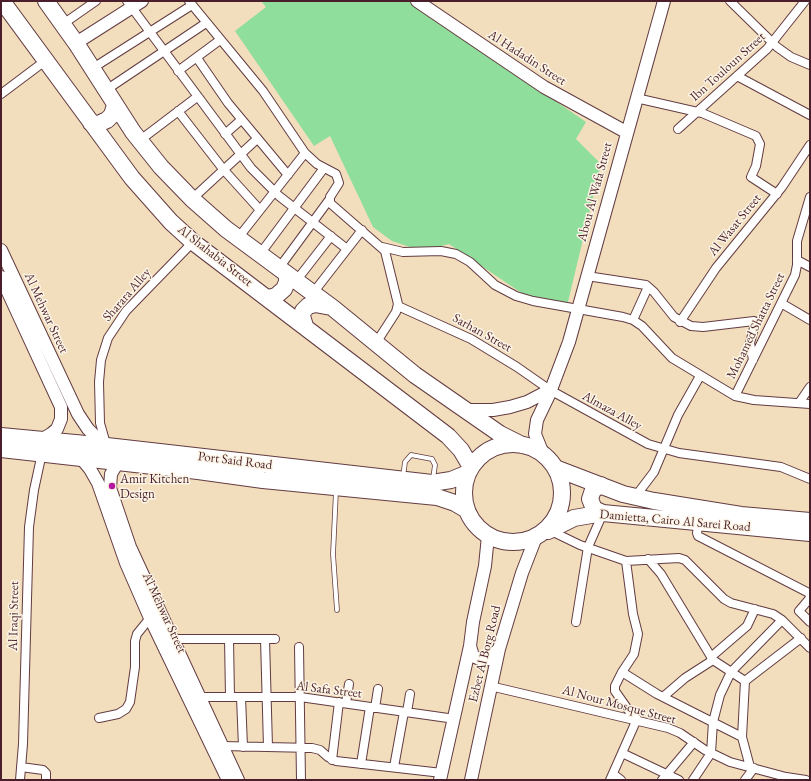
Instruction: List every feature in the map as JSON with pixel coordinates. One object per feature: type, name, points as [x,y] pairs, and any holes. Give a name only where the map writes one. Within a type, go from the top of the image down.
[{"type":"highway","points":[[50,2],[115,106],[139,140],[161,167],[192,199],[238,238],[314,293],[416,375],[500,434],[543,454],[555,468],[562,484],[562,502],[556,518],[543,533],[523,542],[509,542],[488,536],[475,525],[467,510],[464,487],[469,470],[480,456],[493,448],[507,444],[522,445]]},
{"type":"highway","name":"Al Shahabia Street","points":[[7,4],[45,61],[151,200],[193,242],[448,436],[461,450],[469,470]]},
{"type":"highway","points":[[91,123],[98,124],[107,120],[113,113],[115,106]]},
{"type":"highway","points":[[268,298],[276,296],[284,289],[287,282],[287,274]]},
{"type":"highway","points":[[305,326],[302,316],[308,306],[318,304],[333,308]]},
{"type":"highway","name":"Port Said Road","points":[[1,436],[80,457],[118,462],[231,468]]},
{"type":"highway","name":"Port Said Road","points":[[1,449],[42,446],[106,446],[231,468],[263,472],[336,486],[437,497],[455,503],[467,510]]},
{"type":"highway","name":"Damietta, Cairo Al Sarei Road","points":[[555,468],[635,497],[716,512],[810,522]]},
{"type":"highway","name":"Port Said Road","points":[[263,472],[432,483],[451,480],[469,470]]},
{"type":"highway","points":[[601,485],[593,490],[590,499],[594,509],[603,513]]},
{"type":"highway","name":"Damietta, Cairo Al Sarei Road","points":[[543,533],[574,518],[603,513],[699,521],[810,533]]},
{"type":"street","points":[[63,24],[96,1]]},
{"type":"street","points":[[76,43],[129,4],[142,1]]},
{"type":"street","name":"Al Hadadin Street","points":[[417,1],[544,87],[626,132]]},
{"type":"street","name":"Abou Al Wafa Street","points":[[543,454],[536,438],[536,427],[539,413],[564,358],[626,132],[664,1]]},
{"type":"street","points":[[730,1],[773,43],[791,57],[810,65]]},
{"type":"street","name":"Ibn Touloun Street","points":[[678,129],[773,43],[806,1]]},
{"type":"street","points":[[92,68],[150,33],[190,3],[263,91],[305,153],[324,168],[334,171],[339,180],[338,187],[312,222],[287,274]]},
{"type":"street","points":[[129,4],[240,154],[274,191],[347,249]]},
{"type":"street","points":[[106,90],[165,52],[206,23]]},
{"type":"street","points":[[178,71],[220,40]]},
{"type":"street","points":[[197,58],[241,120],[288,175]]},
{"type":"street","points":[[1,94],[45,61]]},
{"type":"street","points":[[737,76],[810,116]]},
{"type":"street","points":[[139,140],[197,97]]},
{"type":"street","points":[[636,98],[697,111],[758,137],[760,144],[756,166],[751,176],[777,194]]},
{"type":"street","points":[[178,111],[223,169],[260,210]]},
{"type":"street","points":[[225,134],[241,120]]},
{"type":"street","points":[[192,199],[257,139]]},
{"type":"street","name":"Al Wasat Street","points":[[680,322],[725,255],[777,194],[810,145]]},
{"type":"street","points":[[238,238],[305,153]]},
{"type":"street","points":[[260,254],[324,168]]},
{"type":"street","name":"Mohamed Shatta Street","points":[[735,396],[795,275],[797,241],[810,197]]},
{"type":"street","points":[[329,200],[382,247],[388,256],[398,306],[376,343]]},
{"type":"street","points":[[314,293],[362,230]]},
{"type":"street","points":[[287,274],[331,236]]},
{"type":"street","name":"Sharara Alley","points":[[106,446],[100,423],[98,382],[101,360],[108,338],[126,310],[193,242]]},
{"type":"street","points":[[382,247],[406,252],[452,252],[466,259],[490,282],[511,294],[533,301],[578,308],[633,320],[642,326],[669,356],[735,396],[754,400],[810,404]]},
{"type":"street","name":"Al Mehwar Street","points":[[1,250],[78,414],[88,429],[106,446]]},
{"type":"street","points":[[797,260],[810,267]]},
{"type":"street","points":[[587,276],[641,284],[648,287],[671,314],[680,322],[691,326],[699,327],[754,321],[755,324],[750,343],[753,360]]},
{"type":"street","name":"Al Mehwar Street","points":[[1,277],[61,407],[61,418],[57,429],[42,446]]},
{"type":"street","points":[[633,320],[648,287]]},
{"type":"street","points":[[782,303],[810,320]]},
{"type":"street","name":"Sarhan Street","points":[[398,306],[435,322],[477,343],[517,367],[550,390]]},
{"type":"street","points":[[635,497],[654,472],[680,411],[700,376]]},
{"type":"street","points":[[799,403],[810,387]]},
{"type":"street","points":[[465,410],[493,410],[510,407],[527,402],[550,390]]},
{"type":"street","name":"Almaza Alley","points":[[550,390],[633,437],[663,449],[687,454],[781,467],[810,479]]},
{"type":"street","name":"Al Iraqi Street","points":[[20,780],[30,523],[34,486],[42,446]]},
{"type":"street","name":"Al Mehwar Street","points":[[80,457],[90,469],[98,483],[119,546],[150,618],[228,780]]},
{"type":"street","name":"Al Mehwar Street","points":[[118,462],[112,471],[110,481],[116,508],[136,562],[238,780]]},
{"type":"street","points":[[576,622],[588,548],[603,513]]},
{"type":"street","points":[[699,521],[698,536],[810,595],[799,611],[810,622]]},
{"type":"street","points":[[543,533],[626,561],[679,558],[685,560],[724,599],[731,603],[773,614],[782,620],[810,648]]},
{"type":"street","name":"Ezbet Al Borg Road","points":[[471,780],[499,649],[522,573],[543,533]]},
{"type":"street","name":"Ezbet Al Borg Road","points":[[441,776],[470,646],[473,622],[485,566],[488,536]]},
{"type":"street","points":[[648,559],[661,574],[712,658],[745,681]]},
{"type":"street","points":[[621,780],[611,777],[636,719],[614,691],[622,672],[634,654],[638,634],[626,561]]},
{"type":"street","points":[[663,697],[712,658],[747,626],[755,609]]},
{"type":"street","points":[[99,718],[118,714],[126,709],[130,702],[135,666],[135,641],[138,634],[150,618]]},
{"type":"street","points":[[693,780],[711,753],[713,722],[720,695],[730,672],[782,620]]},
{"type":"street","points":[[746,780],[752,767],[742,736],[745,681],[801,638]]},
{"type":"street","points":[[172,639],[275,639]]},
{"type":"street","points":[[229,639],[230,697]]},
{"type":"street","points":[[265,639],[268,747]]},
{"type":"street","points":[[470,646],[473,656],[482,660],[488,659],[499,649]]},
{"type":"street","points":[[299,647],[301,780]]},
{"type":"street","points":[[622,672],[663,697],[742,736]]},
{"type":"street","points":[[332,760],[342,703],[349,684]]},
{"type":"street","name":"Al Nour Mosque Street","points":[[490,686],[636,719],[672,729],[711,753],[730,762],[752,767],[780,778],[806,780]]},
{"type":"street","points":[[361,764],[378,689]]},
{"type":"street","points":[[394,767],[410,694]]},
{"type":"street","name":"Al Safa Street","points":[[199,697],[300,697],[454,719]]},
{"type":"street","points":[[241,697],[243,747]]},
{"type":"street","points":[[664,777],[694,742]]},
{"type":"street","points":[[222,746],[319,749],[332,760],[394,767],[441,776]]},
{"type":"street","points":[[622,753],[664,777],[679,780]]},
{"type":"street","points":[[21,767],[43,770],[46,773],[46,780]]},
{"type":"lane","points":[[402,480],[405,462],[411,455],[432,459],[434,465],[432,483]]},
{"type":"lane","points":[[336,486],[333,554],[337,610]]},
{"type":"green space","points":[[261,1],[410,1],[586,122],[576,139],[601,164],[567,306],[526,296],[449,244],[433,248],[410,247],[392,241],[373,227],[330,136],[314,146],[235,31],[266,7]]},
{"type":"place","name":"Amir Kitchen Design","points":[[112,486]]}]
